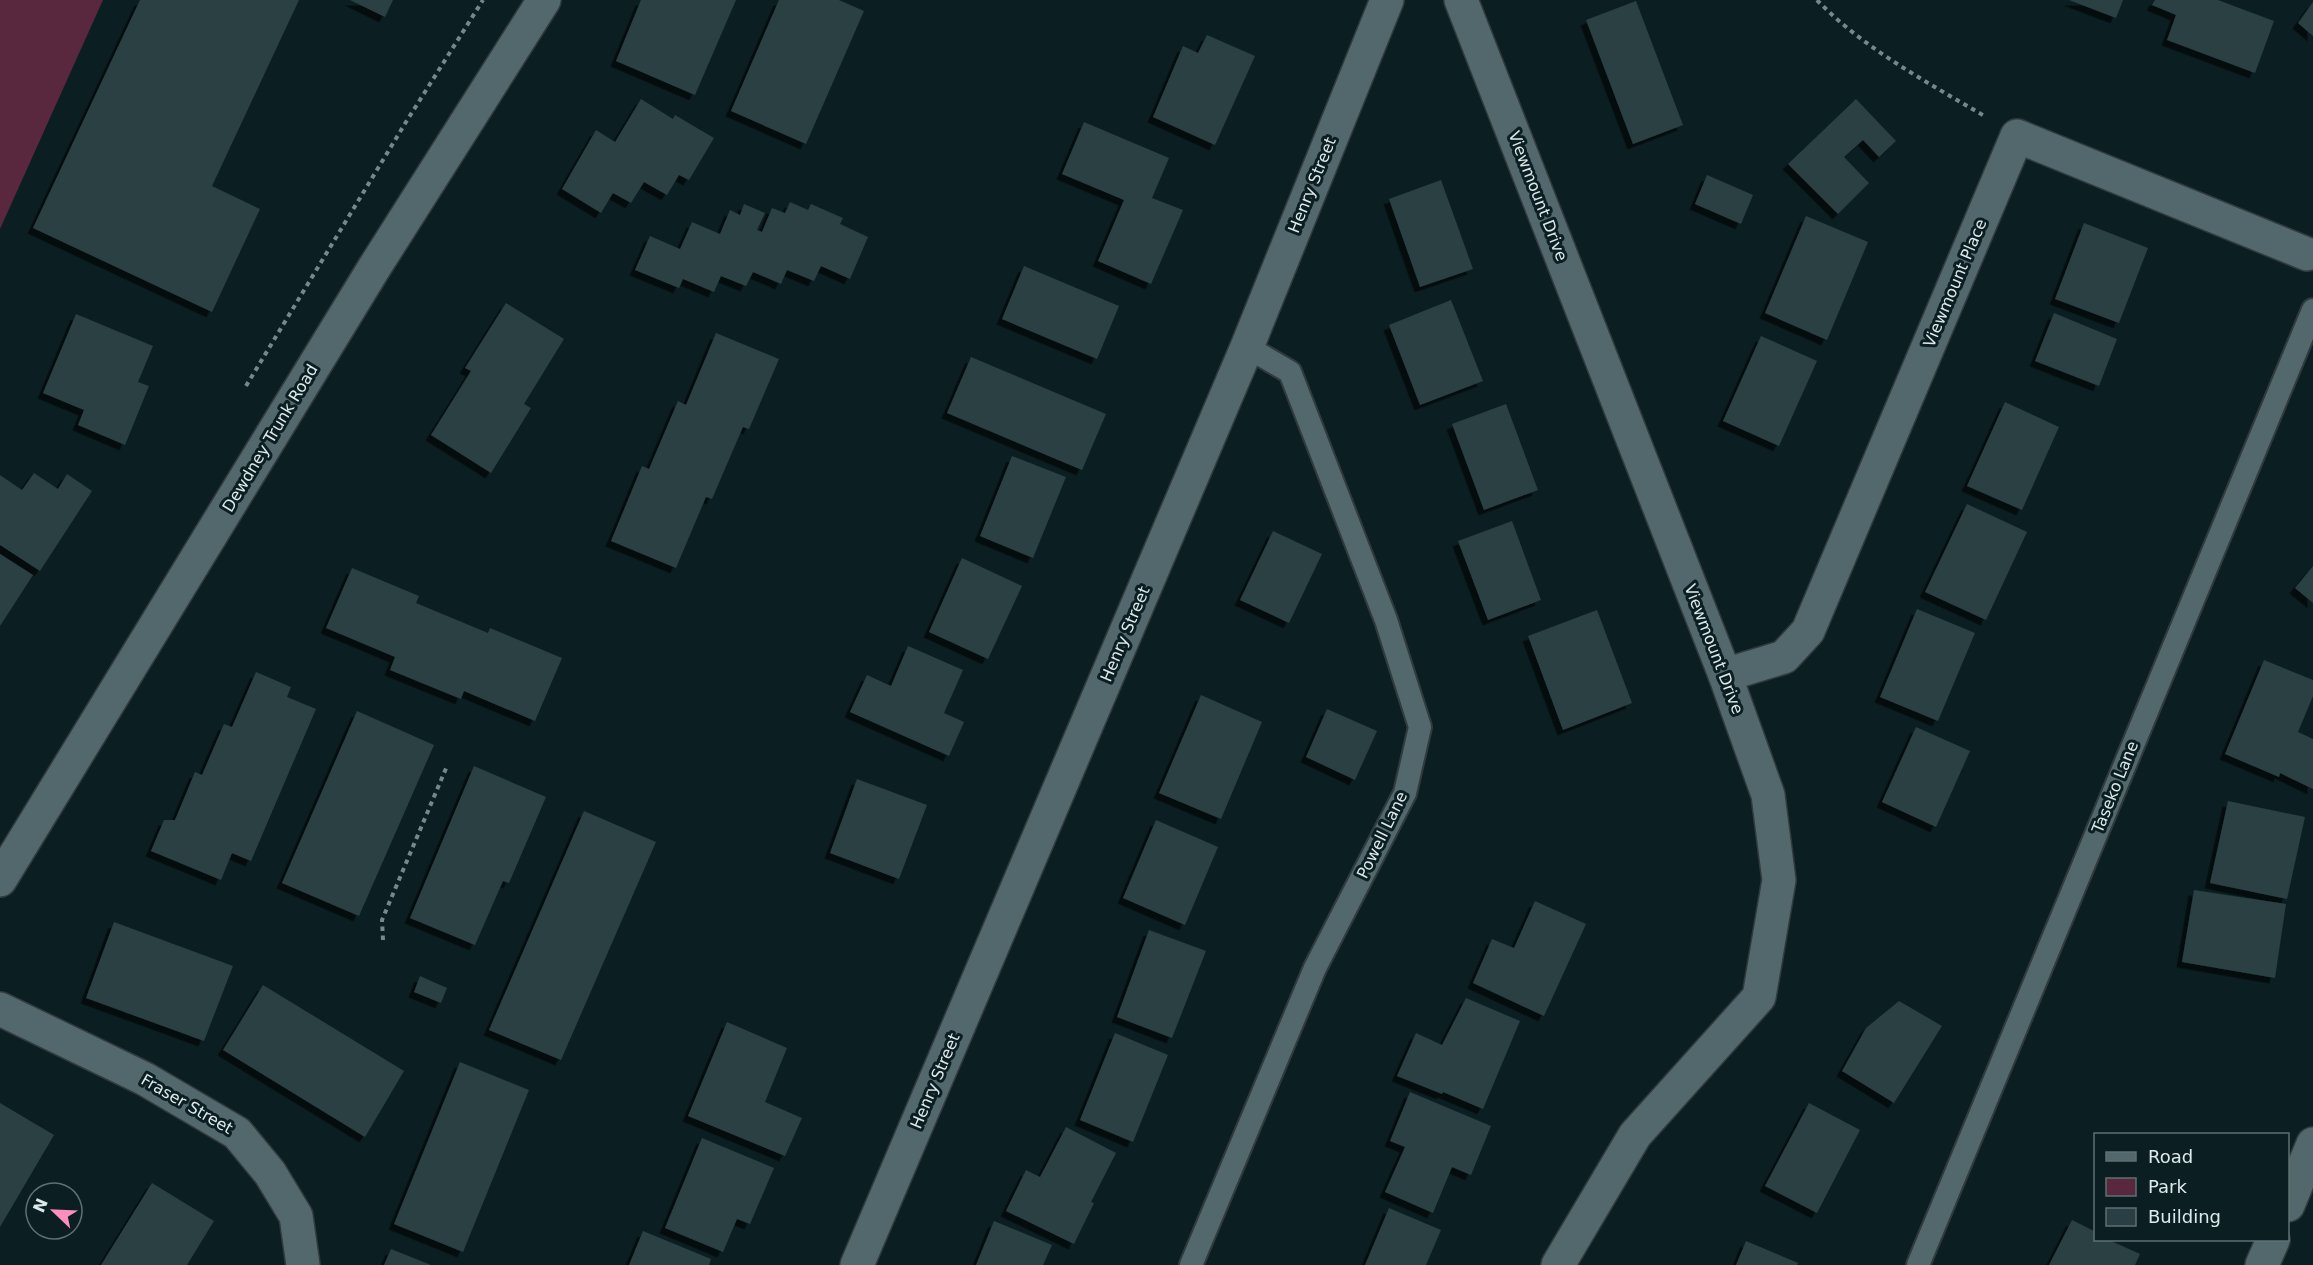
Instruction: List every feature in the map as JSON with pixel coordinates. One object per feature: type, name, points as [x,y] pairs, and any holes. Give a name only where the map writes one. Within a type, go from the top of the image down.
[{"type":"street","name":"Dewdney Trunk Road","points":[[0,880],[362,288],[544,0]]},
{"type":"street","name":"Henry Street","points":[[857,1265],[1246,348],[1387,0]]},
{"type":"street","name":"Viewmount Drive","points":[[1461,0],[1725,675],[1768,795],[1779,880],[1759,997],[1635,1135],[1558,1265]]},
{"type":"street","name":"Viewmount Place","points":[[1725,675],[1784,657],[1808,631],[2017,135]]},
{"type":"street","points":[[2017,135],[2310,257]]},
{"type":"street","name":"Fraser Street","points":[[0,1009],[145,1079],[237,1133],[270,1173],[296,1216],[303,1265]]},
{"type":"street","points":[[2289,1203],[2313,1144]]},
{"type":"street","points":[[2262,1265],[2272,1241]]},
{"type":"lane","name":"Taseko Lane","points":[[1918,1265],[2313,310]]},
{"type":"lane","name":"Powell Lane","points":[[1191,1265],[1315,968],[1405,793],[1420,727],[1386,620],[1290,372],[1246,348]]},
{"type":"path","points":[[246,386],[483,0]]},
{"type":"path","points":[[1817,0],[1830,14],[1898,65],[2017,135]]},
{"type":"path","points":[[383,940],[382,920],[447,766]]},
{"type":"green space","points":[[0,0],[103,0],[0,229]]},
{"type":"building","points":[[140,0],[299,0],[212,186],[260,209],[212,312],[33,228]]},
{"type":"building","points":[[350,0],[393,0],[385,17]]},
{"type":"building","points":[[641,0],[736,0],[695,95],[616,61]]},
{"type":"building","points":[[779,0],[839,0],[864,11],[806,144],[731,111]]},
{"type":"building","points":[[2069,0],[2123,0],[2116,18]]},
{"type":"building","points":[[2155,0],[2218,0],[2274,21],[2255,73],[2167,40],[2176,15],[2152,5]]},
{"type":"building","points":[[1636,1],[1683,125],[1633,144],[1586,20]]},
{"type":"building","points":[[2313,2],[2313,36],[2298,23]]},
{"type":"building","points":[[1207,35],[1255,56],[1215,145],[1153,117],[1183,46],[1198,53]]},
{"type":"building","points":[[641,99],[673,119],[675,115],[714,138],[689,180],[679,175],[667,195],[644,182],[631,203],[613,193],[601,213],[562,189],[596,130],[615,142]]},
{"type":"building","points":[[1856,99],[1896,141],[1879,157],[1863,140],[1844,157],[1869,183],[1838,214],[1788,164]]},
{"type":"building","points":[[1084,122],[1169,158],[1152,198],[1183,210],[1151,284],[1098,261],[1124,200],[1062,174]]},
{"type":"building","points":[[1707,175],[1753,195],[1741,224],[1695,204]]},
{"type":"building","points":[[1441,180],[1473,269],[1420,287],[1389,199]]},
{"type":"building","points":[[790,202],[808,210],[811,204],[843,218],[840,224],[868,237],[850,279],[821,266],[814,281],[787,270],[781,284],[753,272],[746,286],[721,276],[714,292],[683,279],[679,288],[635,270],[650,236],[680,249],[692,222],[720,234],[730,210],[740,215],[744,204],[765,213],[757,230],[762,232],[772,208],[785,213]]},
{"type":"building","points":[[1806,216],[1868,242],[1827,340],[1765,313]]},
{"type":"building","points":[[2084,223],[2148,248],[2119,323],[2055,299]]},
{"type":"building","points":[[1024,266],[1119,306],[1097,359],[1002,319]]},
{"type":"building","points":[[1451,300],[1483,381],[1420,405],[1389,325]]},
{"type":"building","points":[[506,303],[564,339],[524,404],[531,408],[491,473],[431,435],[471,371],[465,368]]},
{"type":"building","points":[[2054,313],[2117,339],[2099,386],[2035,361]]},
{"type":"building","points":[[76,314],[153,346],[138,382],[149,386],[125,445],[78,425],[84,410],[43,393]]},
{"type":"building","points":[[716,333],[779,359],[749,429],[743,427],[712,499],[706,497],[676,568],[611,541],[642,466],[649,469],[678,401],[686,405]]},
{"type":"building","points":[[1761,336],[1817,361],[1779,446],[1723,421]]},
{"type":"building","points":[[971,357],[1106,414],[1082,470],[947,413]]},
{"type":"building","points":[[2005,402],[2059,427],[2022,510],[1967,486]]},
{"type":"building","points":[[1506,404],[1538,490],[1484,510],[1452,424]]},
{"type":"building","points":[[1012,456],[1066,477],[1033,558],[980,536]]},
{"type":"building","points":[[34,473],[58,489],[67,474],[92,491],[40,571],[0,545],[0,475],[22,490]]},
{"type":"building","points":[[1967,504],[2027,532],[1986,620],[1925,592]]},
{"type":"building","points":[[1512,521],[1541,600],[1488,620],[1458,541]]},
{"type":"building","points":[[1273,531],[1322,554],[1289,623],[1240,600]]},
{"type":"building","points":[[0,554],[33,575],[0,626]]},
{"type":"building","points":[[962,558],[1022,586],[988,659],[929,632]]},
{"type":"building","points":[[2313,566],[2313,603],[2295,588]]},
{"type":"building","points":[[352,568],[419,596],[416,603],[488,633],[490,628],[562,658],[535,721],[464,691],[461,699],[390,670],[395,657],[326,628]]},
{"type":"building","points":[[1917,609],[1975,633],[1938,721],[1880,697]]},
{"type":"building","points":[[1597,610],[1632,703],[1563,730],[1528,636]]},
{"type":"building","points":[[908,646],[963,670],[944,713],[964,722],[949,756],[850,712],[867,675],[891,686]]},
{"type":"building","points":[[2264,660],[2313,680],[2313,696],[2298,732],[2313,739],[2313,789],[2280,773],[2279,777],[2225,754]]},
{"type":"building","points":[[256,672],[291,687],[287,697],[316,709],[251,861],[232,853],[221,880],[151,851],[164,820],[175,820],[195,772],[202,775],[224,724],[232,727]]},
{"type":"building","points":[[1201,695],[1262,722],[1221,819],[1159,793]]},
{"type":"building","points":[[1327,709],[1377,731],[1355,780],[1306,757]]},
{"type":"building","points":[[357,711],[434,745],[359,916],[282,883]]},
{"type":"building","points":[[1916,727],[1970,751],[1936,827],[1882,802]]},
{"type":"building","points":[[474,766],[546,797],[509,883],[503,881],[475,945],[410,918]]},
{"type":"building","points":[[857,779],[927,805],[899,879],[830,853]]},
{"type":"building","points":[[2228,801],[2305,817],[2287,899],[2210,883]]},
{"type":"building","points":[[584,811],[656,842],[561,1060],[489,1030]]},
{"type":"building","points":[[1156,820],[1218,847],[1185,925],[1123,898]]},
{"type":"building","points":[[2194,890],[2286,904],[2275,978],[2182,962]]},
{"type":"building","points":[[1535,901],[1586,924],[1544,1016],[1473,983],[1492,939],[1514,948]]},
{"type":"building","points":[[114,922],[233,966],[204,1041],[86,998]]},
{"type":"building","points":[[1149,930],[1206,951],[1172,1038],[1117,1017]]},
{"type":"building","points":[[420,976],[447,988],[441,1003],[414,992]]},
{"type":"building","points":[[263,985],[404,1071],[365,1137],[223,1050]]},
{"type":"building","points":[[1466,998],[1520,1021],[1483,1109],[1397,1076],[1416,1033],[1442,1045]]},
{"type":"building","points":[[1899,1001],[1942,1026],[1894,1103],[1842,1071],[1866,1028]]},
{"type":"building","points":[[727,1022],[787,1048],[765,1102],[802,1118],[785,1156],[688,1116]]},
{"type":"building","points":[[1115,1033],[1168,1055],[1133,1142],[1080,1120]]},
{"type":"building","points":[[460,1062],[529,1090],[463,1252],[394,1224]]},
{"type":"building","points":[[1410,1092],[1491,1126],[1471,1175],[1452,1167],[1433,1213],[1385,1192],[1405,1147],[1390,1141]]},
{"type":"building","points":[[0,1103],[54,1135],[27,1181],[24,1181],[24,1186],[0,1227]]},
{"type":"building","points":[[1809,1103],[1860,1130],[1817,1213],[1765,1186]]},
{"type":"building","points":[[1066,1127],[1116,1153],[1091,1202],[1094,1203],[1074,1244],[1006,1211],[1026,1170],[1040,1177]]},
{"type":"building","points":[[702,1138],[774,1168],[750,1224],[737,1219],[723,1252],[665,1228]]},
{"type":"building","points":[[152,1183],[214,1221],[187,1265],[101,1265]]},
{"type":"building","points":[[1389,1208],[1441,1230],[1426,1265],[1365,1265]]},
{"type":"building","points":[[2072,1220],[2094,1231],[2094,1241],[2111,1241],[2140,1254],[2135,1265],[2049,1265]]},
{"type":"building","points":[[994,1221],[1052,1245],[1043,1265],[976,1265]]},
{"type":"building","points":[[643,1231],[711,1259],[709,1265],[629,1265]]},
{"type":"building","points":[[1746,1241],[1798,1263],[1797,1265],[1736,1265]]},
{"type":"building","points":[[391,1249],[431,1265],[384,1265]]}]
